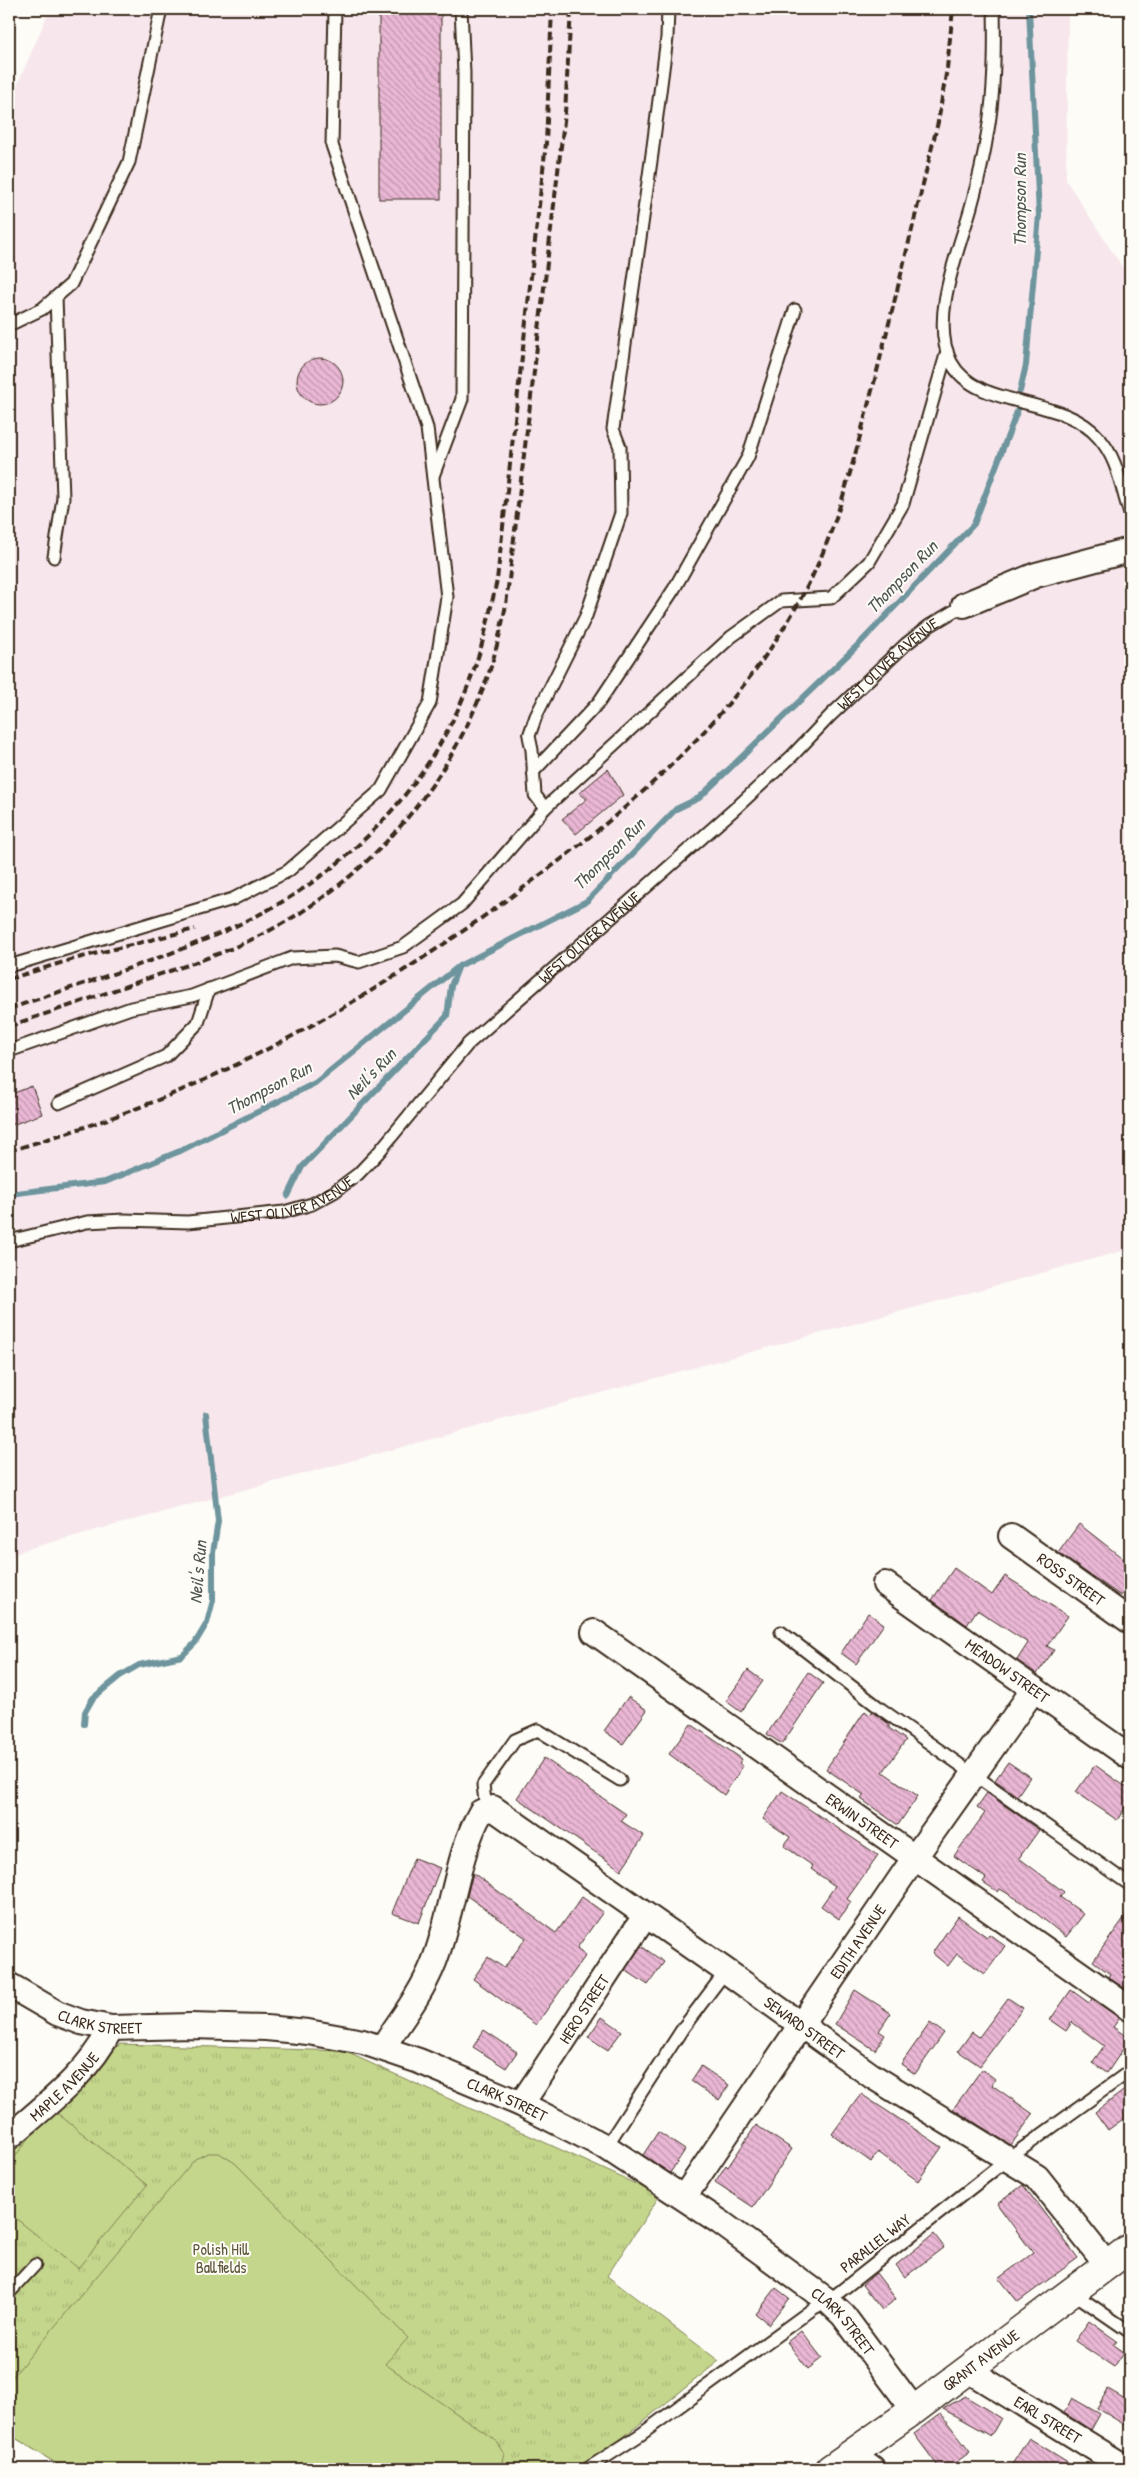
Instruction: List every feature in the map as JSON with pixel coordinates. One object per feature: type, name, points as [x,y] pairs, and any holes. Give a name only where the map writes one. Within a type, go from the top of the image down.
[{"type":"street","name":"WEST OLIVER AVENUE","points":[[964,605],[1036,575],[1130,550]]},
{"type":"street","name":"ROSS STREET","points":[[1011,1536],[1130,1621]]},
{"type":"street","name":"MEADOW STREET","points":[[885,1584],[1130,1758]]},
{"type":"street","name":"ERWIN STREET","points":[[594,1632],[1130,2009]]},
{"type":"street","name":"EDITH AVENUE","points":[[684,2197],[915,1857],[1034,1689]]},
{"type":"street","name":"SEWARD STREET","points":[[486,1809],[499,1811],[872,2076],[1037,2177],[1106,2265]]},
{"type":"street","points":[[382,2048],[422,1987],[434,1963],[467,1846],[477,1818],[486,1809]]},
{"type":"street","name":"HERO STREET","points":[[522,2104],[572,2031],[604,1976],[646,1915]]},
{"type":"street","name":"CLARK STREET","points":[[12,1993],[81,2022],[111,2028],[266,2028],[341,2037],[382,2048],[454,2075],[522,2104],[606,2147],[684,2197],[828,2301],[843,2315],[914,2410]]},
{"type":"street","name":"MAPLE AVENUE","points":[[9,2137],[88,2064],[101,2048],[111,2028]]},
{"type":"street","name":"GRANT AVENUE","points":[[851,2464],[914,2410],[1130,2248]]},
{"type":"street","name":"EARL STREET","points":[[968,2370],[1128,2469]]},
{"type":"lane","points":[[9,325],[42,309],[70,284],[128,162],[161,9]]},
{"type":"lane","points":[[9,966],[233,899],[288,872],[381,790],[430,703],[447,596],[427,428],[332,145],[335,9]]},
{"type":"lane","points":[[433,478],[462,399],[464,73],[462,9]]},
{"type":"lane","points":[[545,808],[535,795],[532,750],[528,736],[536,716],[586,616],[621,513],[620,447],[613,429],[651,164],[667,38],[668,9]]},
{"type":"lane","points":[[994,9],[994,72],[988,130],[971,207],[948,289],[944,327],[947,351],[957,372],[971,384],[1062,413],[1092,430],[1108,449],[1130,514]]},
{"type":"lane","points":[[54,557],[63,498],[56,297]]},
{"type":"lane","points":[[533,772],[599,702],[674,589],[748,457],[795,310]]},
{"type":"lane","points":[[9,1052],[131,1008],[192,996],[292,958],[335,956],[359,962],[403,947],[462,904],[545,808],[731,637],[781,601],[831,598],[868,562],[903,504],[947,351]]},
{"type":"lane","name":"WEST OLIVER AVENUE","points":[[9,1241],[87,1222],[124,1220],[188,1222],[284,1212],[312,1204],[334,1192],[358,1174],[378,1153],[468,1044],[654,882],[758,788],[906,644],[929,626],[964,605]]},
{"type":"lane","points":[[59,1103],[166,1056],[198,1023],[209,990]]},
{"type":"lane","points":[[781,1632],[858,1693],[1130,1885]]},
{"type":"lane","points":[[486,1809],[483,1785],[515,1740],[538,1730],[620,1780]]},
{"type":"lane","points":[[606,2147],[683,2028],[726,1971]]},
{"type":"lane","name":"PARALLEL WAY","points":[[587,2469],[648,2429],[814,2308],[828,2301],[1008,2160],[1130,2070]]},
{"type":"lane","points":[[9,2293],[35,2265]]},
{"type":"lane","points":[[1071,2292],[1130,2332]]},
{"type":"shaded area","points":[[50,9],[1068,9],[1066,180],[1130,279],[1130,1249],[27,1549],[9,1557],[9,104]]},
{"type":"green space","name":"Polish Hill Ballfields","points":[[120,2044],[344,2051],[660,2195],[607,2276],[719,2361],[583,2469],[65,2469],[9,2434],[9,2150]]},
{"type":"green space","points":[[52,2109],[147,2185],[78,2268],[9,2213],[9,2164]]},
{"type":"green space","points":[[208,2153],[219,2153],[235,2163],[408,2338],[385,2364],[495,2440],[504,2454],[500,2469],[65,2469],[9,2434],[9,2381],[195,2159]]},
{"type":"building","points":[[379,9],[441,9],[441,199],[379,199]]},
{"type":"building","points":[[325,358],[337,364],[342,372],[342,390],[337,398],[329,403],[315,404],[303,398],[298,390],[297,376],[303,364],[311,359]]},
{"type":"building","points":[[608,769],[623,795],[576,834],[562,819],[587,799],[579,793]]},
{"type":"building","points":[[32,1086],[42,1114],[9,1126],[9,1095]]},
{"type":"building","points":[[1079,1524],[1130,1564],[1130,1582],[1121,1596],[1058,1553]]},
{"type":"building","points":[[954,1568],[992,1595],[1005,1576],[1068,1616],[1047,1646],[1054,1650],[1037,1674],[1017,1660],[1028,1643],[977,1610],[967,1625],[932,1600]]},
{"type":"building","points":[[868,1613],[884,1624],[856,1664],[841,1653]]},
{"type":"building","points":[[748,1670],[763,1681],[741,1712],[726,1701]]},
{"type":"building","points":[[808,1672],[823,1683],[782,1744],[767,1734]]},
{"type":"building","points":[[628,1697],[647,1710],[623,1744],[604,1731]]},
{"type":"building","points":[[865,1711],[870,1715],[872,1712],[889,1724],[889,1728],[906,1740],[883,1772],[918,1796],[898,1825],[861,1799],[864,1795],[826,1769]]},
{"type":"building","points":[[691,1724],[742,1759],[739,1763],[743,1766],[724,1795],[669,1754]]},
{"type":"building","points":[[544,1758],[626,1814],[621,1821],[644,1836],[621,1870],[517,1798]]},
{"type":"building","points":[[1008,1762],[1030,1777],[1017,1796],[995,1780]]},
{"type":"building","points":[[1095,1765],[1130,1790],[1130,1801],[1117,1820],[1076,1792]]},
{"type":"building","points":[[782,1791],[878,1855],[847,1899],[851,1902],[839,1919],[821,1906],[835,1886],[811,1869],[813,1866],[784,1846],[790,1837],[763,1819]]},
{"type":"building","points":[[987,1793],[1039,1830],[1019,1858],[1064,1892],[1060,1897],[1084,1914],[1066,1937],[1022,1902],[1000,1889],[998,1892],[983,1882],[986,1878],[954,1856],[985,1813],[977,1807]]},
{"type":"building","points":[[414,1858],[440,1868],[419,1923],[392,1913]]},
{"type":"building","points":[[473,1873],[556,1933],[582,1897],[603,1912],[577,1948],[586,1955],[536,2025],[473,1979],[488,1957],[504,1968],[526,1938],[467,1896]]},
{"type":"building","points":[[1130,1910],[1130,1992],[1108,1977],[1110,1974],[1093,1961]]},
{"type":"building","points":[[958,1916],[987,1937],[989,1934],[1005,1946],[985,1974],[957,1954],[948,1966],[932,1953]]},
{"type":"building","points":[[641,1946],[664,1962],[648,1985],[625,1970]]},
{"type":"building","points":[[855,1990],[891,2013],[879,2031],[885,2035],[875,2050],[835,2024]]},
{"type":"building","points":[[1071,1990],[1089,2003],[1092,1999],[1120,2018],[1113,2027],[1130,2039],[1107,2073],[1092,2063],[1104,2046],[1072,2022],[1066,2031],[1050,2020]]},
{"type":"building","points":[[1008,1998],[1023,2008],[980,2066],[958,2051],[972,2032],[979,2037]]},
{"type":"building","points":[[602,2017],[622,2031],[608,2050],[588,2037]]},
{"type":"building","points":[[930,2023],[944,2033],[915,2074],[901,2064]]},
{"type":"building","points":[[484,2030],[517,2052],[506,2068],[473,2047]]},
{"type":"building","points":[[701,2066],[729,2085],[719,2100],[691,2081]]},
{"type":"building","points":[[982,2069],[995,2079],[992,2085],[1033,2114],[1011,2145],[953,2109]]},
{"type":"building","points":[[1130,2086],[1130,2114],[1108,2130],[1095,2112]]},
{"type":"building","points":[[861,2094],[942,2147],[918,2181],[878,2152],[871,2162],[832,2134]]},
{"type":"building","points":[[756,2125],[792,2149],[753,2207],[715,2182],[726,2165],[728,2167]]},
{"type":"building","points":[[658,2132],[685,2150],[670,2173],[643,2155]]},
{"type":"building","points":[[1023,2185],[1078,2258],[1018,2302],[999,2278],[1033,2253],[997,2204]]},
{"type":"building","points":[[934,2234],[944,2247],[905,2277],[896,2265]]},
{"type":"building","points":[[876,2273],[896,2299],[882,2310],[862,2285]]},
{"type":"building","points":[[776,2288],[789,2298],[769,2324],[756,2314]]},
{"type":"building","points":[[1089,2321],[1117,2341],[1114,2345],[1124,2352],[1114,2367],[1075,2341]]},
{"type":"building","points":[[801,2331],[822,2358],[808,2369],[787,2342]]},
{"type":"building","points":[[1108,2389],[1130,2402],[1130,2415],[1125,2425],[1097,2408]]},
{"type":"building","points":[[965,2396],[1001,2418],[991,2436],[943,2409]]},
{"type":"building","points":[[1072,2398],[1100,2414],[1091,2430],[1064,2413]]},
{"type":"building","points":[[941,2414],[970,2452],[947,2469],[940,2469],[914,2434]]},
{"type":"building","points":[[1029,2438],[1079,2469],[1009,2469]]},
{"type":"waterway","name":"Thompson Run","points":[[1020,391],[1026,365],[1039,215],[1029,9]]},
{"type":"waterway","name":"Thompson Run","points":[[9,1194],[105,1182],[180,1151],[315,1083],[459,966],[587,901],[676,809],[699,798],[861,642],[974,524],[1018,409]]},
{"type":"waterway","name":"Neil's Run","points":[[288,1196],[302,1167],[447,1016],[451,986],[458,968]]},
{"type":"waterway","name":"Neil's Run","points":[[84,1724],[85,1712],[93,1698],[120,1676],[139,1665],[182,1656],[195,1643],[207,1623],[213,1600],[213,1553],[218,1521],[206,1414]]},
{"type":"railway","points":[[9,1009],[202,941],[264,912],[299,892],[332,868],[363,841],[391,812],[417,780],[439,746],[458,710],[477,661],[497,580],[546,143],[552,9]]},
{"type":"railway","points":[[9,1026],[189,965],[244,943],[284,923],[322,898],[356,871],[388,840],[417,806],[443,769],[465,730],[490,668],[506,605],[565,113],[571,9]]},
{"type":"railway","points":[[9,1151],[97,1123],[184,1089],[276,1045],[366,994],[452,939],[576,848],[654,782],[724,708],[756,668],[785,626],[810,581],[831,533],[874,383],[938,122],[947,68],[953,9]]},
{"type":"railway","points":[[9,979],[70,960],[195,929]]}]
